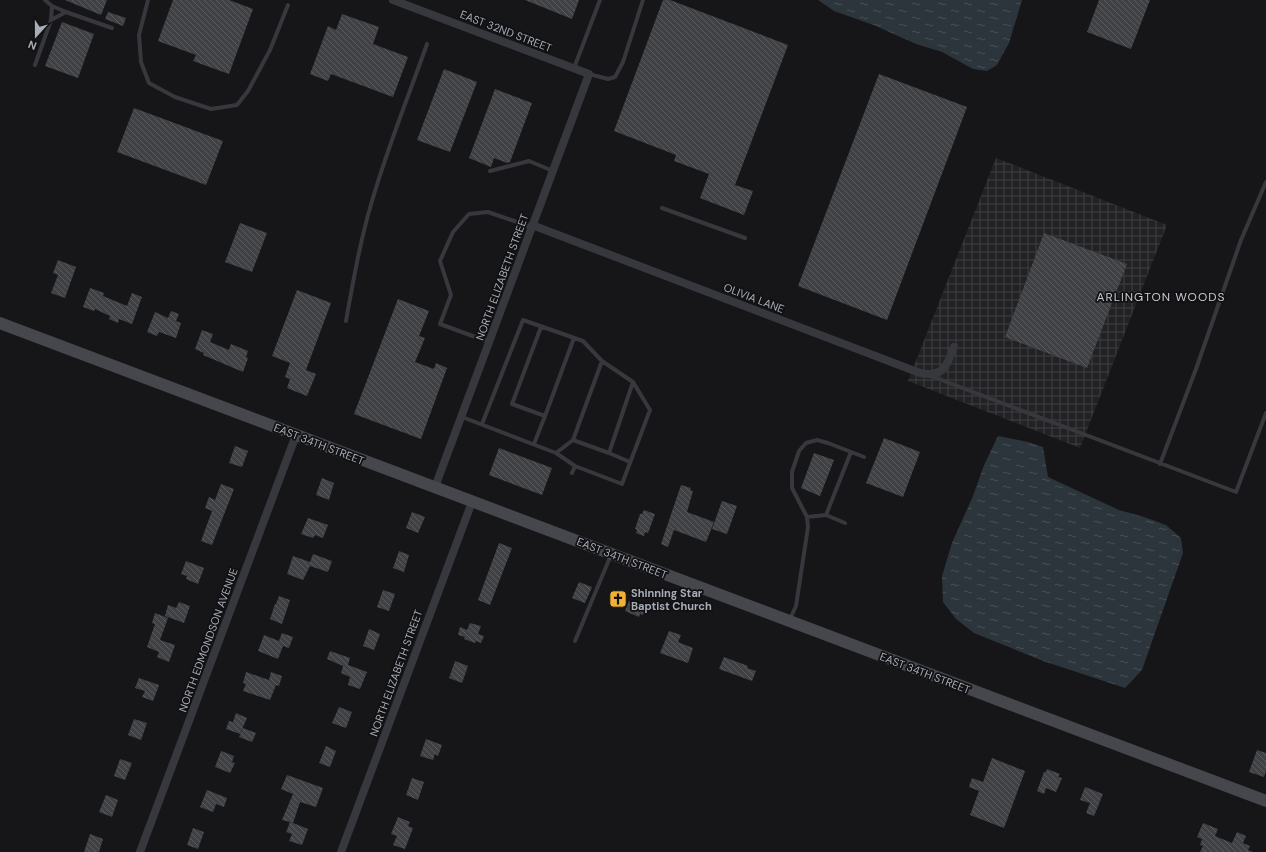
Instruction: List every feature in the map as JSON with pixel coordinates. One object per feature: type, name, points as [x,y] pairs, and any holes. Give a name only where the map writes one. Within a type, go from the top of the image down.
[{"type":"main road","name":"EAST 34TH STREET","points":[[0,323],[1266,801]]},
{"type":"street","name":"EAST 32ND STREET","points":[[393,0],[413,3],[589,74]]},
{"type":"street","name":"NORTH ELIZABETH STREET","points":[[435,487],[589,74]]},
{"type":"street","name":"OLIVIA LANE","points":[[532,227],[927,375]]},
{"type":"street","points":[[927,375],[940,372],[945,368],[954,347]]},
{"type":"street","name":"NORTH EDMONDSON AVENUE","points":[[140,852],[296,435]]},
{"type":"street","name":"NORTH ELIZABETH STREET","points":[[341,852],[472,502]]},
{"type":"lane","points":[[45,0],[52,6],[66,12],[112,28]]},
{"type":"lane","points":[[148,0],[139,35],[140,62],[150,83],[175,97],[210,109],[237,105],[248,91],[270,50],[288,5]]},
{"type":"lane","points":[[574,68],[600,0]]},
{"type":"lane","points":[[589,74],[608,79],[615,77],[623,62],[643,0]]},
{"type":"lane","points":[[35,65],[51,20],[52,6]]},
{"type":"lane","points":[[51,20],[66,12]]},
{"type":"lane","points":[[346,321],[358,258],[376,189],[393,136],[427,44]]},
{"type":"lane","points":[[490,171],[529,161],[553,171]]},
{"type":"lane","points":[[1160,464],[1196,369],[1241,240],[1266,182]]},
{"type":"lane","points":[[662,208],[745,238]]},
{"type":"lane","points":[[489,342],[440,324],[451,295],[440,261],[453,232],[469,214],[488,212],[532,227]]},
{"type":"lane","points":[[462,416],[482,424],[534,444],[556,453],[575,466],[622,484],[650,410],[632,382],[602,361],[583,341],[523,320],[482,424]]},
{"type":"lane","points":[[541,326],[512,404],[545,416]]},
{"type":"lane","points":[[534,444],[574,338]]},
{"type":"lane","points":[[556,453],[573,440],[602,361]]},
{"type":"lane","points":[[927,375],[1236,492],[1266,413]]},
{"type":"lane","points":[[609,453],[632,382]]},
{"type":"lane","points":[[573,440],[630,462]]},
{"type":"lane","points":[[789,621],[796,606],[808,527],[807,517],[792,488],[792,472],[799,451],[806,443],[817,440],[864,457]]},
{"type":"lane","points":[[826,516],[851,452]]},
{"type":"lane","points":[[572,473],[575,466]]},
{"type":"lane","points":[[807,517],[826,516],[845,523]]},
{"type":"lane","points":[[575,641],[611,554]]},
{"type":"shaded area","points":[[996,158],[1167,225],[1080,448],[908,381]]},
{"type":"water","points":[[818,0],[1022,0],[1009,43],[997,65],[987,71],[973,69],[942,52],[916,44],[876,26],[834,11]]},
{"type":"water","points":[[998,436],[1028,442],[1043,447],[1048,477],[1119,510],[1166,525],[1181,538],[1183,553],[1142,670],[1125,688],[1043,661],[974,633],[956,619],[943,602],[942,576],[952,543],[973,496],[984,465]]},
{"type":"building","points":[[65,0],[107,0],[101,15]]},
{"type":"building","points":[[173,0],[229,0],[253,9],[229,74],[193,61],[196,55],[158,41]]},
{"type":"building","points":[[525,0],[579,0],[572,19]]},
{"type":"building","points":[[663,0],[670,0],[788,45],[735,185],[753,191],[744,215],[700,198],[709,174],[674,161],[676,155],[614,131]]},
{"type":"building","points":[[1099,0],[1150,0],[1131,49],[1087,32]]},
{"type":"building","points":[[108,12],[126,18],[123,26],[105,19]]},
{"type":"building","points":[[342,14],[379,27],[373,44],[408,57],[393,97],[331,74],[328,81],[310,74],[328,26],[336,30]]},
{"type":"building","points":[[62,22],[94,34],[78,78],[45,66]]},
{"type":"building","points":[[444,69],[477,82],[450,152],[417,140]]},
{"type":"building","points":[[879,74],[967,107],[887,320],[798,286]]},
{"type":"building","points":[[495,89],[532,103],[510,162],[507,163],[494,158],[491,167],[469,158]]},
{"type":"building","points":[[134,108],[223,141],[206,185],[117,152]]},
{"type":"building","points":[[240,223],[267,233],[252,272],[225,262]]},
{"type":"building","points":[[1044,233],[1127,264],[1087,368],[1005,337]]},
{"type":"building","points":[[58,260],[76,267],[65,298],[51,293],[58,275],[53,273]]},
{"type":"building","points":[[90,288],[104,293],[103,296],[127,306],[132,293],[142,297],[132,324],[119,319],[118,323],[109,319],[110,316],[95,309],[94,311],[83,307]]},
{"type":"building","points":[[297,290],[331,303],[306,370],[316,374],[307,396],[287,388],[290,379],[285,377],[290,363],[272,356]]},
{"type":"building","points":[[398,299],[429,311],[419,336],[425,338],[415,362],[434,369],[436,363],[447,368],[421,439],[354,414]]},
{"type":"building","points":[[171,311],[179,314],[176,321],[181,323],[176,338],[159,332],[157,336],[147,332],[155,312],[168,318]]},
{"type":"building","points":[[202,330],[213,334],[210,342],[229,350],[231,344],[248,351],[246,357],[248,358],[243,372],[203,355],[204,353],[195,349]]},
{"type":"building","points":[[884,438],[920,452],[903,497],[866,483]]},
{"type":"building","points":[[235,446],[248,451],[242,467],[229,463]]},
{"type":"building","points":[[499,448],[552,468],[542,495],[489,475]]},
{"type":"building","points":[[814,453],[834,460],[820,496],[801,488]]},
{"type":"building","points":[[322,478],[334,483],[329,500],[316,495]]},
{"type":"building","points":[[221,484],[234,489],[212,545],[201,541],[212,511],[205,508],[209,497],[215,500]]},
{"type":"building","points":[[681,485],[691,488],[690,490],[693,491],[687,512],[714,522],[706,542],[674,530],[668,547],[661,544]]},
{"type":"building","points":[[722,501],[737,506],[727,534],[712,529]]},
{"type":"building","points":[[644,510],[655,514],[648,533],[645,532],[644,536],[636,533],[637,530],[635,529],[640,514],[642,514]]},
{"type":"building","points":[[412,512],[425,517],[418,533],[406,528]]},
{"type":"building","points":[[308,518],[328,525],[323,538],[315,535],[313,538],[301,534]]},
{"type":"building","points":[[499,543],[512,548],[490,605],[478,600]]},
{"type":"building","points":[[399,551],[409,555],[404,572],[393,568]]},
{"type":"building","points":[[313,554],[332,561],[328,572],[310,566],[303,580],[287,574],[293,556],[310,562]]},
{"type":"building","points":[[186,561],[204,568],[198,584],[186,579],[187,576],[181,574]]},
{"type":"building","points":[[579,582],[592,587],[585,603],[572,598]]},
{"type":"building","points":[[383,590],[395,594],[389,611],[377,607]]},
{"type":"building","points":[[279,596],[290,600],[282,624],[270,619]]},
{"type":"building","points":[[629,601],[646,607],[643,615],[640,614],[639,617],[625,611]]},
{"type":"building","points":[[179,602],[190,606],[184,623],[165,616],[168,605],[176,608]]},
{"type":"building","points":[[155,613],[168,618],[160,640],[175,645],[169,662],[157,657],[159,652],[147,647],[155,624],[152,623]]},
{"type":"building","points":[[470,623],[481,626],[478,634],[484,636],[481,643],[476,641],[475,643],[458,635],[460,627],[467,630]]},
{"type":"building","points":[[369,629],[380,634],[374,650],[363,646]]},
{"type":"building","points":[[669,631],[681,635],[678,642],[693,648],[688,663],[660,653]]},
{"type":"building","points":[[282,633],[293,637],[289,648],[283,646],[278,659],[258,651],[264,635],[279,641]]},
{"type":"building","points":[[330,651],[350,658],[348,665],[367,672],[360,689],[348,685],[350,677],[341,673],[343,666],[327,659]]},
{"type":"building","points":[[724,657],[748,666],[747,668],[756,671],[752,681],[719,669]]},
{"type":"building","points":[[455,661],[468,666],[462,683],[449,678]]},
{"type":"building","points":[[246,672],[269,680],[271,672],[282,676],[279,686],[276,685],[270,700],[243,691],[246,684],[243,683]]},
{"type":"building","points":[[139,678],[159,685],[153,701],[142,697],[145,691],[135,688]]},
{"type":"building","points":[[339,707],[352,712],[346,728],[332,723]]},
{"type":"building","points":[[236,713],[247,718],[240,734],[226,729],[229,721],[233,722]]},
{"type":"building","points":[[134,719],[147,723],[141,740],[128,735]]},
{"type":"building","points":[[243,728],[256,733],[252,742],[239,737]]},
{"type":"building","points":[[426,739],[442,745],[438,756],[435,754],[433,760],[420,756]]},
{"type":"building","points":[[326,746],[336,751],[330,767],[319,763]]},
{"type":"building","points":[[1257,750],[1266,753],[1266,771],[1264,777],[1249,772]]},
{"type":"building","points":[[221,751],[234,756],[232,762],[235,763],[230,773],[215,767]]},
{"type":"building","points":[[992,758],[1025,771],[1004,828],[970,815],[979,791],[969,787],[972,778],[983,782]]},
{"type":"building","points":[[120,759],[132,763],[125,780],[114,776]]},
{"type":"building","points":[[1047,769],[1060,774],[1058,777],[1062,778],[1056,792],[1046,788],[1044,794],[1037,791],[1044,772],[1046,772]]},
{"type":"building","points":[[287,775],[323,788],[316,807],[300,802],[293,823],[308,829],[302,845],[289,841],[292,834],[286,832],[290,822],[282,820],[293,794],[281,789]]},
{"type":"building","points":[[412,778],[424,782],[418,800],[406,795]]},
{"type":"building","points":[[1085,787],[1103,794],[1094,816],[1086,813],[1090,803],[1080,800]]},
{"type":"building","points":[[207,790],[227,798],[224,807],[216,804],[213,812],[200,807]]},
{"type":"building","points":[[106,795],[118,800],[112,817],[99,812]]},
{"type":"building","points":[[398,817],[410,822],[408,826],[413,828],[405,849],[393,845],[397,836],[391,834]]},
{"type":"building","points":[[1203,823],[1218,829],[1215,836],[1232,843],[1237,832],[1246,836],[1243,843],[1250,846],[1248,850],[1253,852],[1200,852],[1203,846],[1200,845],[1202,839],[1197,837]]},
{"type":"building","points":[[193,828],[204,832],[198,849],[187,845]]},
{"type":"building","points":[[90,834],[103,839],[99,852],[84,852]]},
{"type":"place","name":"Shinning Star Baptist Church","points":[[618,599]]},
{"type":"district","name":"ARLINGTON WOODS","points":[[1161,297]]}]
